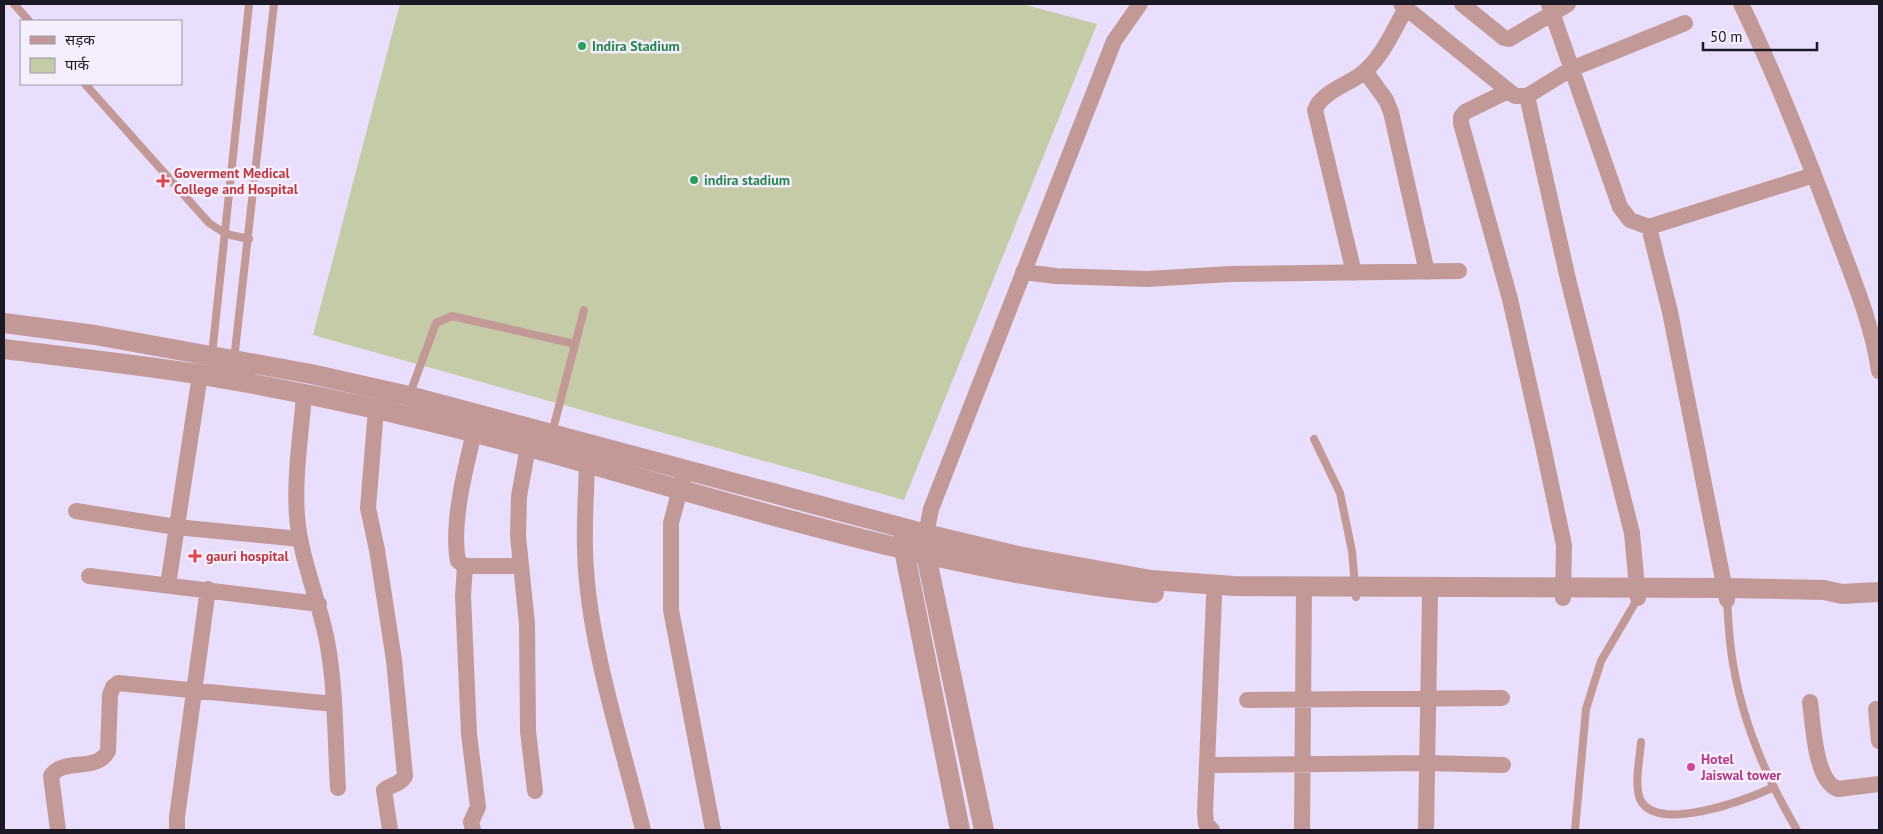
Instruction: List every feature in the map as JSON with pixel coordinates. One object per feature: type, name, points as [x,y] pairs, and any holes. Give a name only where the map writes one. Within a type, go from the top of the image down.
[{"type":"street","points":[[984,830],[926,554],[926,534],[931,509],[1114,41],[1140,4]]},
{"type":"street","points":[[1462,4],[1509,40],[1550,8],[1568,4]]},
{"type":"street","points":[[1741,4],[1771,67],[1814,175],[1873,336],[1879,371]]},
{"type":"street","points":[[1354,273],[1315,110],[1318,104],[1325,98],[1365,71],[1378,56],[1404,6],[1514,96],[1527,96],[1571,68],[1685,23]]},
{"type":"street","points":[[1550,8],[1620,207],[1630,220],[1650,227],[1814,175]]},
{"type":"street","points":[[1365,71],[1386,100],[1391,112],[1427,272]]},
{"type":"street","points":[[1508,91],[1465,112],[1461,117],[1461,123],[1525,363],[1564,545],[1563,592]]},
{"type":"street","points":[[1527,96],[1568,279],[1632,533],[1638,592]]},
{"type":"street","points":[[1650,227],[1670,312],[1726,594]]},
{"type":"street","points":[[1023,272],[1056,276],[1146,279],[1231,274],[1459,271]]},
{"type":"street","points":[[4,323],[95,335],[208,368]]},
{"type":"street","points":[[4,349],[233,370],[409,396],[550,442],[686,469],[926,534],[1018,556],[1150,580],[1304,592]]},
{"type":"street","points":[[168,585],[176,526],[208,368]]},
{"type":"street","points":[[233,370],[304,395],[376,409],[528,447],[550,442],[587,464],[904,550],[1118,590],[1214,597],[1304,592],[1638,592],[1726,594],[1825,601],[1842,594],[1879,592]]},
{"type":"street","points":[[304,395],[296,490],[300,539],[327,642],[334,704],[338,788]]},
{"type":"street","points":[[376,409],[368,508],[377,550],[394,660],[404,776],[398,784],[384,790],[390,830]]},
{"type":"street","points":[[474,433],[462,482],[458,514],[458,561],[465,566],[520,566]]},
{"type":"street","points":[[528,447],[518,516],[520,566],[527,624],[528,731],[535,791]]},
{"type":"street","points":[[587,464],[586,571],[592,615],[643,830]]},
{"type":"street","points":[[686,469],[671,523],[671,610],[713,830]]},
{"type":"street","points":[[76,511],[176,526],[300,539]]},
{"type":"street","points":[[903,527],[904,550],[960,830]]},
{"type":"street","points":[[465,566],[463,596],[468,725],[478,807],[471,822],[473,830]]},
{"type":"street","points":[[89,576],[208,589],[318,604]]},
{"type":"street","points":[[177,830],[177,817],[208,589]]},
{"type":"street","points":[[1302,830],[1304,592]]},
{"type":"street","points":[[1355,592],[1430,597],[1563,592]]},
{"type":"street","points":[[1212,830],[1206,824],[1205,812],[1214,597]]},
{"type":"street","points":[[1426,830],[1430,597]]},
{"type":"street","points":[[58,830],[51,776],[60,769],[95,762],[105,756],[113,687],[124,682],[334,704]]},
{"type":"street","points":[[1247,700],[1429,697],[1502,698]]},
{"type":"street","points":[[1810,702],[1819,759],[1826,780],[1831,787],[1838,789],[1879,784]]},
{"type":"street","points":[[1876,709],[1879,741]]},
{"type":"street","points":[[1207,765],[1427,763],[1503,765]]},
{"type":"lane","points":[[14,4],[29,20]]},
{"type":"lane","points":[[208,368],[226,234],[249,4]]},
{"type":"lane","points":[[233,370],[249,239],[271,5]]},
{"type":"lane","points":[[86,85],[210,223],[226,234],[249,239]]},
{"type":"lane","points":[[550,442],[584,310]]},
{"type":"lane","points":[[409,396],[436,323],[443,318],[452,316],[576,344]]},
{"type":"lane","points":[[1314,439],[1340,493],[1352,551],[1355,592]]},
{"type":"lane","points":[[1576,830],[1586,709],[1601,661],[1638,592]]},
{"type":"lane","points":[[1726,594],[1731,651],[1742,703],[1763,764],[1797,830]]},
{"type":"lane","points":[[1641,742],[1640,799],[1648,812],[1661,819],[1690,820],[1721,811],[1774,788]]},
{"type":"green space","name":"indira stadium","points":[[400,4],[1022,4],[1097,24],[904,500],[313,335]]},
{"type":"place","name":"Indira Stadium","points":[[582,46]]},
{"type":"place","name":"indira stadium","points":[[694,180]]},
{"type":"place","name":"Goverment Medical College and Hospital","points":[[163,181]]},
{"type":"place","name":"gauri hospital","points":[[195,556]]},
{"type":"place","name":"Hotel Jaiswal tower","points":[[1691,767]]}]
